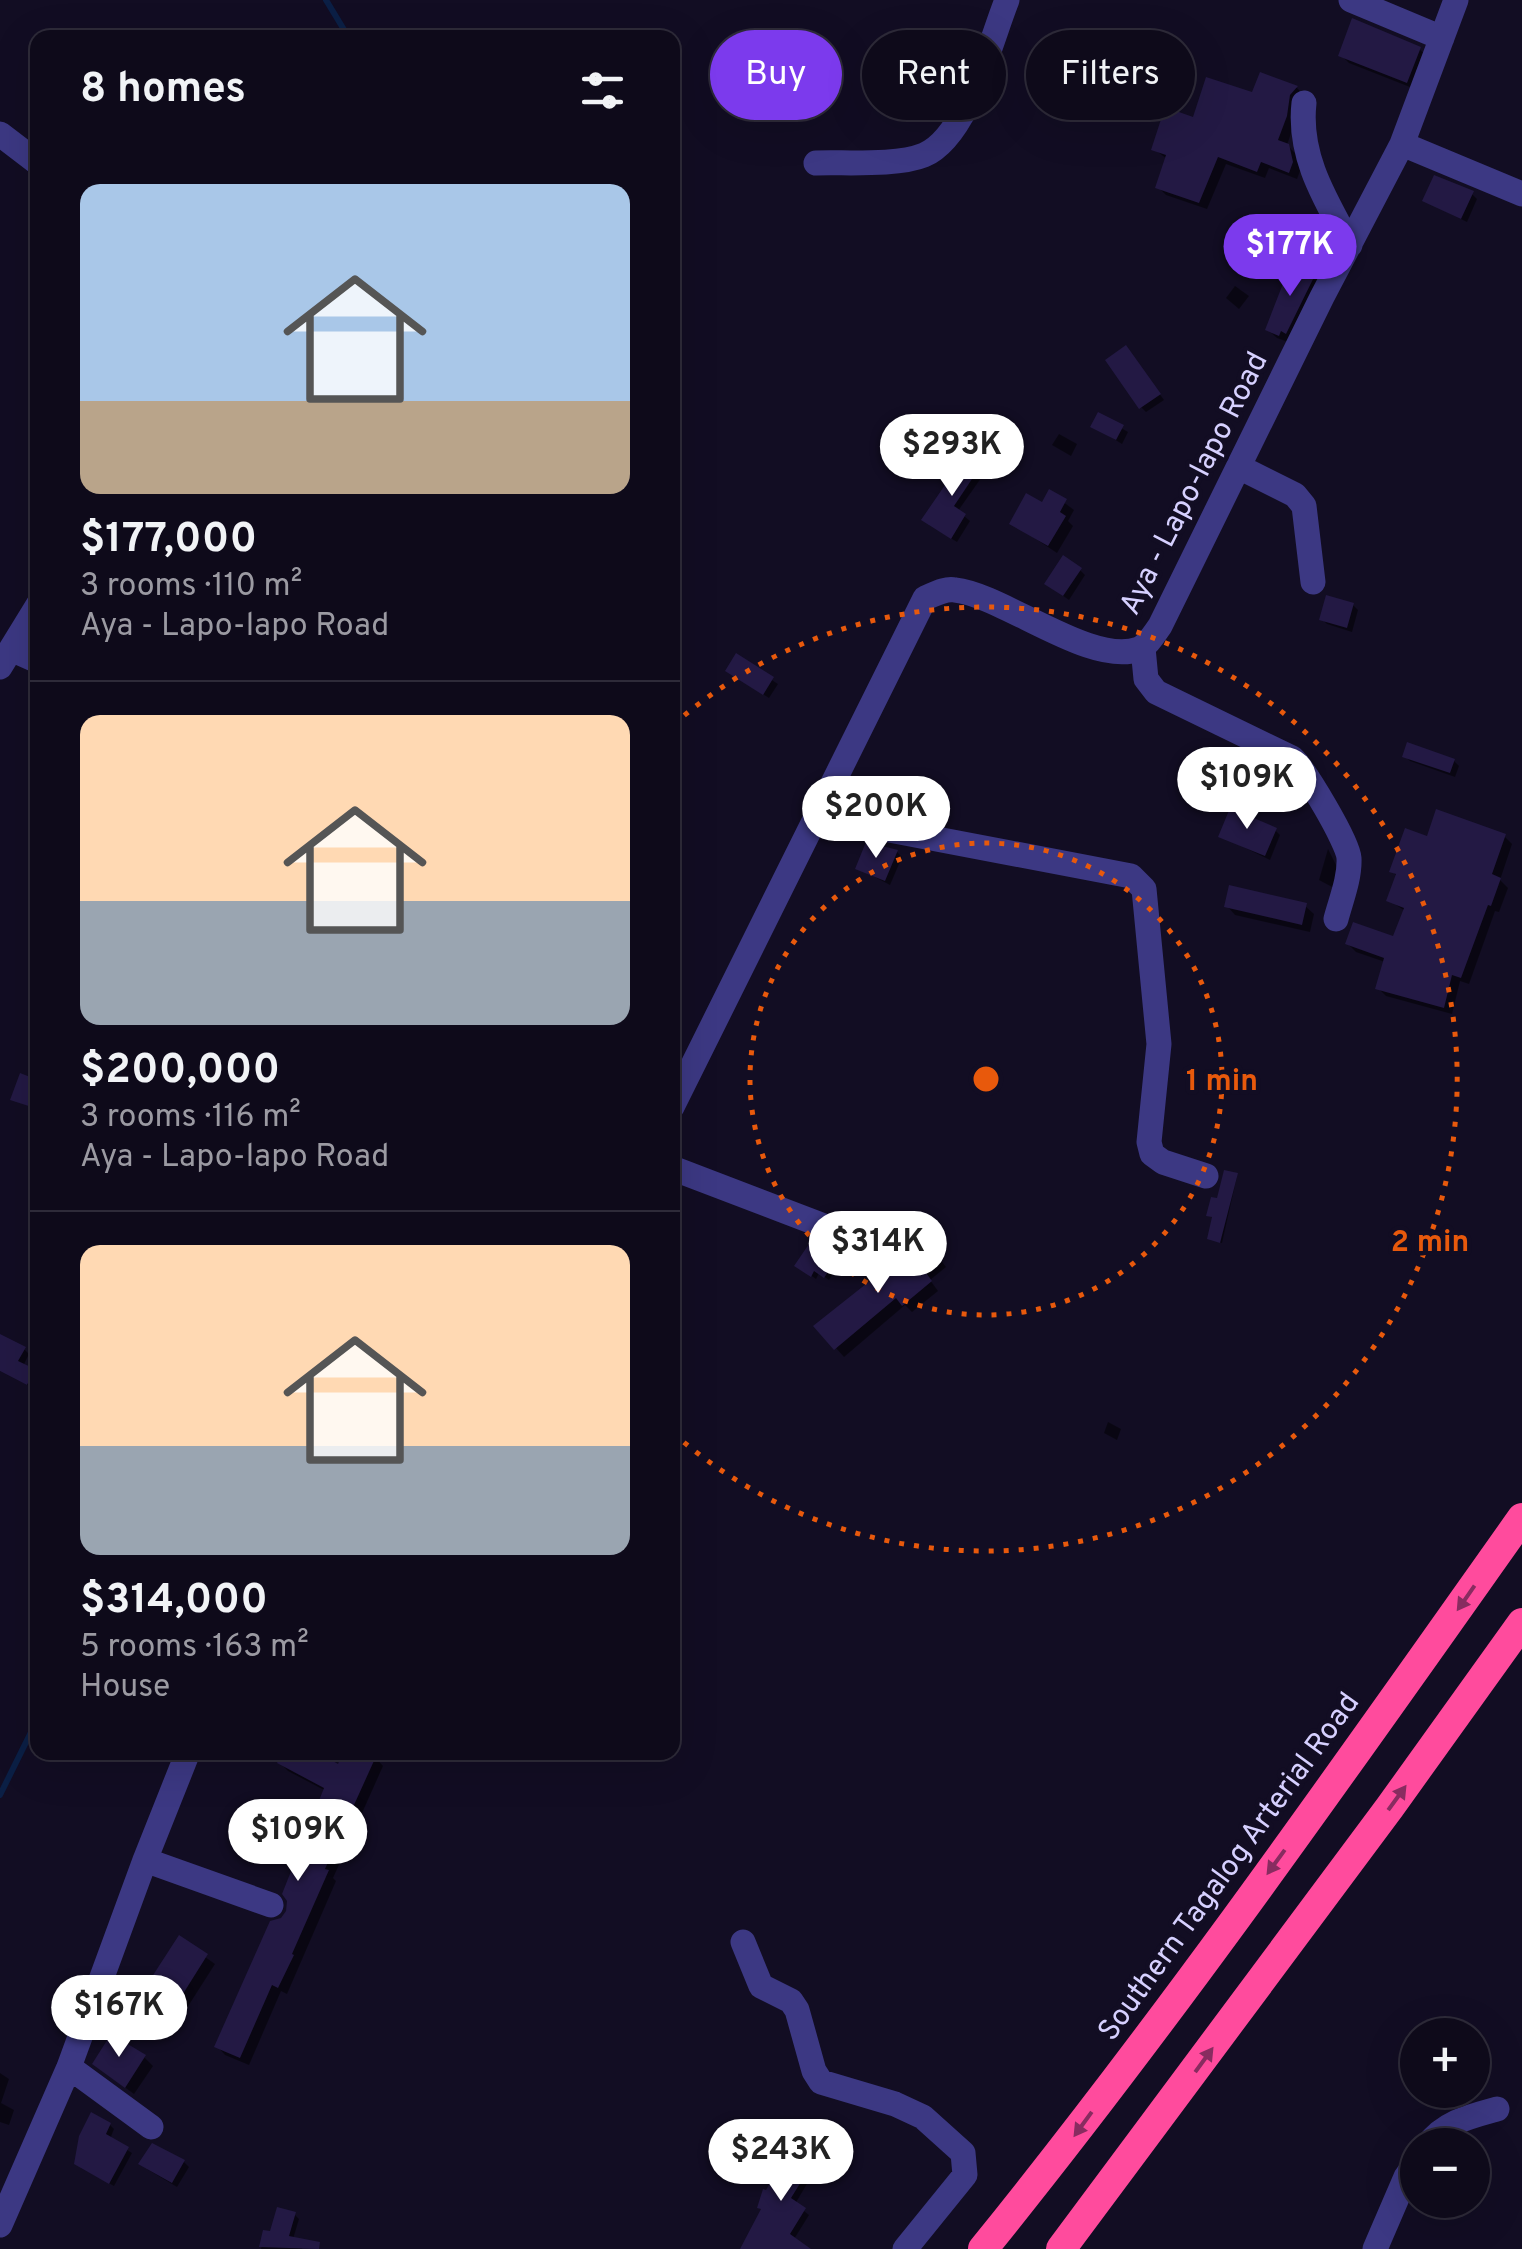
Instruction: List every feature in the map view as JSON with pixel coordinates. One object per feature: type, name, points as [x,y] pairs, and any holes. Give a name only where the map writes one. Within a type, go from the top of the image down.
[{"type":"highway","name":"Southern Tagalog Arterial Road","points":[[983,2249],[1084,2122],[1342,1772],[1522,1518]]},
{"type":"highway","points":[[1061,2249],[1229,2027],[1522,1623]]},
{"type":"street","points":[[816,163],[902,159],[924,155],[946,141],[964,112],[1006,0]]},
{"type":"street","points":[[1351,0],[1442,38]]},
{"type":"street","name":"Aya - Lapo-lapo Road","points":[[680,1091],[925,598],[950,588],[977,594],[1044,629],[1120,653],[1143,648],[1160,626],[1402,144],[1456,0]]},
{"type":"street","points":[[1304,103],[1301,129],[1305,149],[1350,245]]},
{"type":"street","points":[[0,134],[30,157]]},
{"type":"street","points":[[1402,144],[1522,194]]},
{"type":"street","points":[[1239,467],[1295,494],[1304,506],[1313,582]]},
{"type":"street","points":[[30,619],[5,658],[30,660]]},
{"type":"street","points":[[1143,648],[1146,679],[1156,692],[1292,758],[1306,772],[1348,846],[1348,873],[1336,920]]},
{"type":"street","points":[[816,816],[1130,876],[1139,882],[1144,889],[1152,951],[1159,1044],[1149,1142],[1152,1154],[1163,1162],[1206,1176]]},
{"type":"street","points":[[680,1171],[884,1249]]},
{"type":"street","points":[[0,2225],[69,2067],[185,1760]]},
{"type":"street","points":[[144,1860],[271,1905]]},
{"type":"street","points":[[743,1942],[761,1986],[790,2002],[796,2010],[821,2082],[895,2104],[922,2117],[963,2153],[965,2175],[905,2249]]},
{"type":"street","points":[[69,2067],[151,2126]]},
{"type":"street","points":[[1446,2128],[1497,2109]]},
{"type":"street","points":[[1375,2249],[1400,2190]]},
{"type":"building","points":[[1352,18],[1421,47],[1407,83],[1338,56]]},
{"type":"building","points":[[1260,72],[1298,86],[1290,95],[1278,140],[1289,144],[1293,162],[1289,173],[1261,162],[1257,172],[1218,157],[1199,203],[1155,188],[1166,155],[1151,150],[1161,120],[1195,120],[1206,77],[1252,92]]},
{"type":"building","points":[[1434,175],[1474,191],[1461,219],[1422,201]]},
{"type":"building","points":[[1291,263],[1316,273],[1286,334],[1281,331],[1279,336],[1265,330]]},
{"type":"building","points":[[1126,345],[1161,394],[1139,409],[1105,360]]},
{"type":"building","points":[[1098,412],[1124,425],[1116,440],[1090,427]]},
{"type":"building","points":[[967,453],[982,464],[954,506],[966,514],[951,539],[921,520]]},
{"type":"building","points":[[1049,489],[1067,499],[1060,512],[1066,516],[1048,546],[1009,524],[1026,493],[1042,502]]},
{"type":"building","points":[[1063,555],[1082,568],[1063,596],[1044,584]]},
{"type":"building","points":[[1326,595],[1354,603],[1347,628],[1319,620]]},
{"type":"building","points":[[736,653],[774,677],[763,695],[725,671]]},
{"type":"building","points":[[1407,742],[1455,759],[1450,773],[1402,757]]},
{"type":"building","points":[[1230,808],[1277,828],[1265,856],[1218,837]]},
{"type":"building","points":[[1436,809],[1506,834],[1492,874],[1501,878],[1461,978],[1452,975],[1444,1008],[1375,989],[1384,958],[1345,944],[1353,922],[1393,936],[1404,908],[1386,901],[1396,874],[1389,872],[1405,828],[1427,836]]},
{"type":"building","points":[[866,842],[898,850],[885,881],[855,869]]},
{"type":"building","points":[[1229,885],[1307,903],[1302,925],[1224,907]]},
{"type":"building","points":[[20,1073],[30,1077],[30,1106],[10,1100]]},
{"type":"building","points":[[1224,1170],[1238,1173],[1220,1243],[1207,1239],[1212,1217],[1206,1216],[1211,1197],[1217,1198]]},
{"type":"building","points":[[928,1243],[940,1257],[924,1270],[932,1281],[902,1306],[896,1298],[834,1350],[813,1326],[906,1248],[912,1256]]},
{"type":"building","points":[[809,1244],[821,1253],[827,1244],[842,1250],[824,1278],[814,1271],[811,1277],[794,1266]]},
{"type":"building","points":[[0,1334],[26,1347],[18,1361],[30,1367],[30,1379],[27,1385],[0,1371]]},
{"type":"building","points":[[374,1760],[325,1869],[329,1870],[294,1955],[278,1988],[272,1985],[240,2058],[214,2047],[270,1921],[281,1918],[286,1911],[287,1901],[282,1894],[324,1788],[277,1763]]},
{"type":"building","points":[[179,1935],[208,1954],[176,2005],[146,1986]]},
{"type":"building","points":[[111,2034],[146,2055],[125,2088],[92,2064]]},
{"type":"building","points":[[91,2112],[111,2123],[106,2134],[129,2147],[109,2184],[74,2164],[79,2136]]},
{"type":"building","points":[[791,2140],[817,2156],[791,2198],[806,2208],[790,2234],[811,2249],[740,2249],[761,2209],[757,2208],[763,2189],[766,2190],[783,2161],[779,2159]]},
{"type":"building","points":[[152,2143],[185,2160],[172,2183],[138,2164]]},
{"type":"building","points":[[277,2207],[296,2212],[289,2236],[320,2242],[319,2249],[259,2247],[263,2230],[270,2231]]},
{"type":"waterway","points":[[326,0],[344,30]]},
{"type":"waterway","points":[[0,1795],[30,1734]]}]
